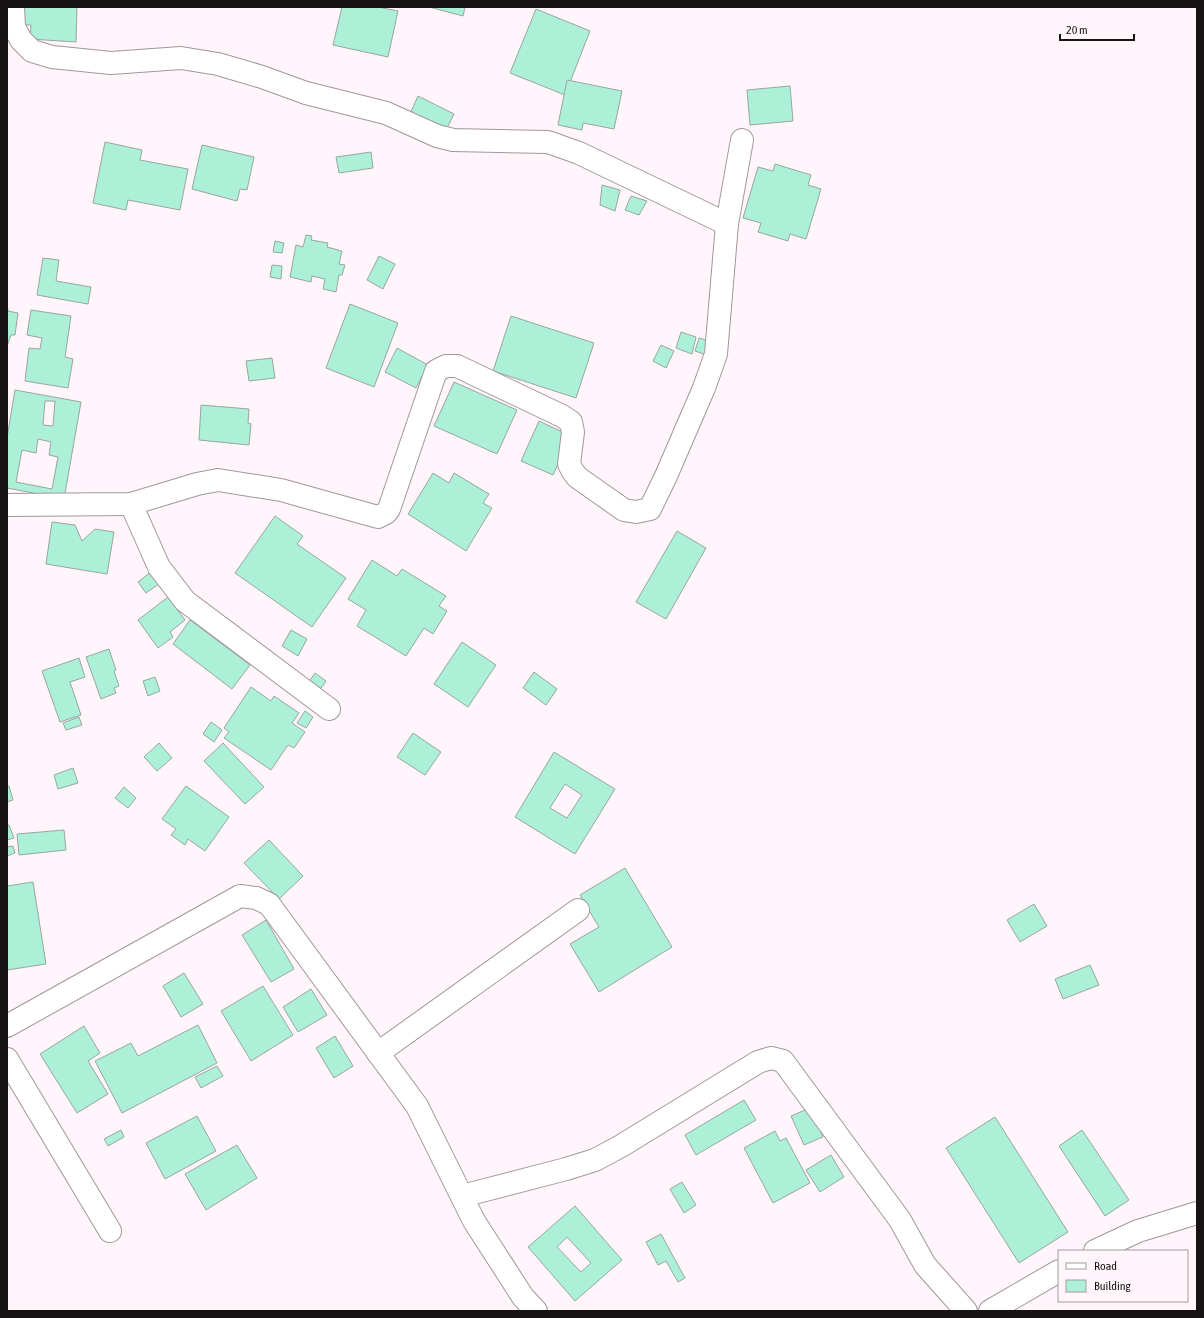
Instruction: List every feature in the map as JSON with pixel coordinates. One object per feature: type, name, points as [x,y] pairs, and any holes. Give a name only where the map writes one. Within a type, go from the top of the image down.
[{"type":"street","points":[[13,7],[14,27],[21,40],[32,51],[52,56],[110,63],[181,58],[218,64],[262,77],[306,93],[386,113],[437,136],[453,140],[548,142],[579,153],[727,224]]},
{"type":"street","points":[[7,505],[131,504],[197,484],[218,480],[282,490],[378,517],[386,513],[389,509],[436,371],[446,366],[457,366],[562,416],[571,422],[574,432],[569,464],[577,477],[624,510],[636,512],[650,509],[704,388],[716,354],[727,224],[742,140]]},
{"type":"street","points":[[131,504],[159,567],[185,601],[329,710]]},
{"type":"street","points":[[7,1026],[240,896],[256,898],[270,904],[417,1106],[474,1221],[523,1297],[536,1311]]},
{"type":"street","points":[[378,1053],[578,910]]},
{"type":"street","points":[[462,1196],[595,1160],[621,1146],[758,1062],[771,1058],[783,1062],[900,1220],[925,1265],[966,1311]]},
{"type":"street","points":[[7,1059],[110,1231]]},
{"type":"street","points":[[1097,1250],[1138,1231],[1197,1213]]},
{"type":"street","points":[[990,1311],[1058,1272]]},
{"type":"building","points":[[24,7],[77,7],[76,42],[30,39],[31,25],[23,25]]},
{"type":"building","points":[[342,7],[378,7],[398,11],[388,57],[333,45]]},
{"type":"building","points":[[429,7],[465,7],[463,16]]},
{"type":"building","points":[[536,9],[590,31],[565,95],[510,73]]},
{"type":"building","points":[[567,80],[622,91],[614,129],[583,123],[582,130],[558,125]]},
{"type":"building","points":[[790,86],[793,121],[750,125],[747,90]]},
{"type":"building","points":[[418,96],[454,114],[444,134],[409,116]]},
{"type":"building","points":[[105,142],[142,150],[140,160],[188,169],[180,210],[128,200],[126,210],[93,203]]},
{"type":"building","points":[[202,145],[254,157],[247,190],[240,189],[237,201],[192,189]]},
{"type":"building","points":[[371,152],[373,168],[339,173],[336,157]]},
{"type":"building","points":[[775,164],[811,175],[808,185],[821,189],[806,239],[790,234],[788,241],[758,232],[761,223],[743,218],[758,167],[773,171]]},
{"type":"building","points":[[602,185],[620,190],[615,211],[600,205]]},
{"type":"building","points":[[631,196],[647,201],[639,215],[625,210]]},
{"type":"building","points":[[306,235],[312,236],[311,240],[328,243],[327,247],[342,251],[339,264],[345,265],[342,275],[339,275],[336,292],[323,289],[325,279],[312,276],[311,282],[290,277],[296,245],[303,247]]},
{"type":"building","points":[[275,241],[284,243],[282,253],[273,252]]},
{"type":"building","points":[[379,256],[395,264],[383,289],[367,280]]},
{"type":"building","points":[[43,258],[59,260],[56,281],[91,287],[88,304],[37,295]]},
{"type":"building","points":[[272,265],[282,266],[281,279],[270,277]]},
{"type":"building","points":[[7,303],[8,311],[18,313],[15,335],[11,335],[7,346]]},
{"type":"building","points":[[350,304],[398,323],[374,387],[326,368]]},
{"type":"building","points":[[31,310],[71,316],[65,357],[73,359],[68,388],[25,381],[29,348],[40,349],[42,338],[27,335]]},
{"type":"building","points":[[511,316],[594,343],[576,398],[493,371]]},
{"type":"building","points":[[681,332],[696,337],[692,354],[676,348]]},
{"type":"building","points":[[699,338],[713,342],[709,356],[695,351]]},
{"type":"building","points":[[661,345],[674,351],[666,368],[653,361]]},
{"type":"building","points":[[397,348],[428,365],[416,388],[385,372]]},
{"type":"building","points":[[272,358],[275,378],[249,381],[246,361]]},
{"type":"building","points":[[454,382],[517,410],[497,454],[434,426]]},
{"type":"building","points":[[15,390],[81,402],[64,499],[7,488],[7,438]],"holes":[[[45,401],[55,401],[53,426],[43,425]],[[38,439],[51,442],[49,455],[58,457],[52,489],[16,482],[22,450],[36,453]]]},
{"type":"building","points":[[201,405],[249,409],[248,423],[251,424],[249,445],[199,440]]},
{"type":"building","points":[[539,421],[571,436],[553,475],[521,461]]},
{"type":"building","points":[[433,473],[449,483],[454,473],[489,494],[483,503],[492,508],[466,551],[408,514]]},
{"type":"building","points":[[275,516],[303,536],[297,544],[346,578],[312,627],[235,573]]},
{"type":"building","points":[[52,522],[75,525],[82,541],[95,529],[114,532],[107,574],[46,564]]},
{"type":"building","points":[[677,531],[706,548],[666,619],[636,602]]},
{"type":"building","points":[[372,560],[397,576],[402,569],[446,596],[439,606],[447,611],[433,634],[424,628],[406,656],[357,626],[366,610],[348,599]]},
{"type":"building","points":[[152,571],[160,583],[146,593],[138,582]]},
{"type":"building","points":[[168,597],[185,620],[170,632],[173,637],[158,648],[138,620]]},
{"type":"building","points":[[190,620],[250,665],[232,689],[173,644]]},
{"type":"building","points":[[291,630],[307,639],[298,656],[282,646]]},
{"type":"building","points":[[462,642],[496,665],[468,707],[434,684]]},
{"type":"building","points":[[109,649],[116,670],[114,671],[119,686],[114,688],[116,693],[101,699],[86,657]]},
{"type":"building","points":[[79,658],[85,677],[70,682],[81,715],[60,722],[42,671]]},
{"type":"building","points":[[534,672],[557,689],[546,705],[523,688]]},
{"type":"building","points":[[315,673],[326,681],[319,691],[308,683]]},
{"type":"building","points":[[155,677],[160,691],[148,696],[143,681]]},
{"type":"building","points":[[251,687],[271,701],[274,696],[299,713],[292,723],[305,732],[294,748],[288,745],[271,770],[224,738],[229,732],[224,728]]},
{"type":"building","points":[[305,711],[313,717],[306,728],[297,723]]},
{"type":"building","points":[[79,717],[82,725],[66,730],[63,723]]},
{"type":"building","points":[[211,722],[222,730],[214,742],[203,734]]},
{"type":"building","points":[[413,733],[441,752],[425,775],[397,757]]},
{"type":"building","points":[[159,743],[172,758],[157,771],[144,757]]},
{"type":"building","points":[[223,743],[264,787],[245,804],[204,761]]},
{"type":"building","points":[[554,752],[615,789],[575,854],[515,817]],"holes":[[[565,784],[582,795],[567,818],[550,808]]]},
{"type":"building","points":[[73,768],[78,783],[58,789],[54,775]]},
{"type":"building","points":[[9,786],[13,800],[7,802],[7,787]]},
{"type":"building","points":[[186,786],[229,817],[205,851],[188,839],[185,845],[171,835],[176,829],[162,819]]},
{"type":"building","points":[[124,787],[136,798],[128,808],[115,798]]},
{"type":"building","points":[[7,825],[9,825],[14,838],[7,840]]},
{"type":"building","points":[[64,830],[66,850],[19,855],[17,834]]},
{"type":"building","points":[[269,840],[303,876],[279,899],[244,863]]},
{"type":"building","points":[[13,846],[15,853],[7,856],[7,847]]},
{"type":"building","points":[[625,868],[672,947],[599,992],[570,944],[599,927],[580,895]]},
{"type":"building","points":[[33,882],[46,964],[7,970],[7,886]]},
{"type":"building","points":[[1034,904],[1047,926],[1020,942],[1007,920]]},
{"type":"building","points":[[266,920],[294,969],[271,982],[242,935]]},
{"type":"building","points":[[1090,965],[1099,985],[1063,999],[1055,979]]},
{"type":"building","points":[[184,973],[203,1004],[181,1017],[163,986]]},
{"type":"building","points":[[263,986],[293,1035],[251,1061],[221,1011]]},
{"type":"building","points":[[311,989],[327,1015],[298,1032],[283,1007]]},
{"type":"building","points":[[198,1025],[217,1063],[122,1113],[95,1061],[131,1043],[138,1056]]},
{"type":"building","points":[[84,1026],[100,1053],[88,1061],[108,1094],[77,1113],[40,1054]]},
{"type":"building","points":[[335,1036],[353,1066],[334,1078],[316,1048]]},
{"type":"building","points":[[217,1066],[223,1076],[201,1088],[195,1077]]},
{"type":"building","points":[[744,1100],[756,1120],[696,1155],[685,1135]]},
{"type":"building","points":[[810,1108],[823,1137],[804,1145],[791,1116]]},
{"type":"building","points":[[197,1116],[216,1151],[165,1179],[146,1143]]},
{"type":"building","points":[[995,1117],[1068,1232],[1019,1263],[946,1148]]},
{"type":"building","points":[[121,1130],[124,1137],[108,1146],[104,1139]]},
{"type":"building","points":[[1082,1130],[1129,1200],[1105,1216],[1059,1146]]},
{"type":"building","points":[[775,1131],[780,1141],[786,1138],[810,1183],[773,1203],[744,1148]]},
{"type":"building","points":[[237,1145],[257,1178],[206,1210],[185,1174]]},
{"type":"building","points":[[831,1155],[844,1177],[820,1192],[806,1170]]},
{"type":"building","points":[[682,1182],[696,1205],[684,1213],[670,1189]]},
{"type":"building","points":[[575,1206],[622,1260],[575,1301],[528,1247]],"holes":[[[567,1237],[591,1263],[581,1272],[557,1247]]]},
{"type":"building","points":[[661,1234],[685,1278],[678,1282],[666,1261],[658,1265],[646,1242]]}]
